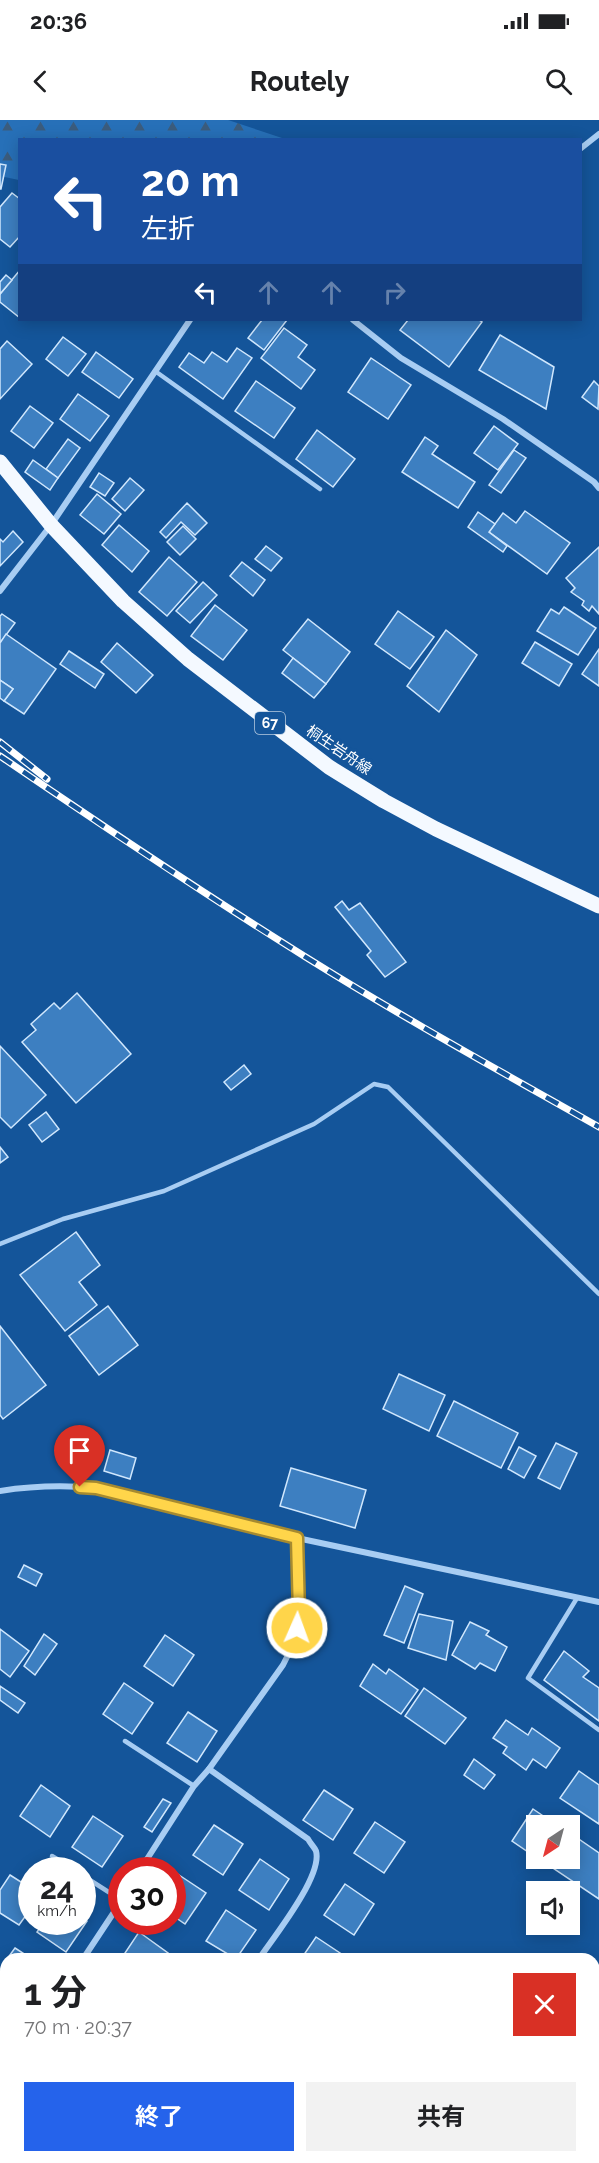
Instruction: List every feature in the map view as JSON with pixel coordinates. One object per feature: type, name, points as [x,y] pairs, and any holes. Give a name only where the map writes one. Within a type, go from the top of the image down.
[{"type":"main road","name":"桐生岩舟線","points":[[0,462],[51,525],[123,601],[174,647],[252,710],[329,767],[384,801],[436,829],[599,906]]},
{"type":"street","points":[[582,147],[599,134]]},
{"type":"street","points":[[0,591],[51,525],[189,321]]},
{"type":"street","points":[[354,321],[401,358],[503,419],[594,482],[599,488]]},
{"type":"street","points":[[0,1491],[51,1486],[96,1488],[297,1538],[599,1602]]},
{"type":"street","points":[[148,1857],[194,1786],[209,1769],[283,1665],[295,1641],[299,1614],[297,1538]]},
{"type":"street","points":[[209,1769],[308,1839],[316,1852],[315,1866],[307,1888],[263,1953]]},
{"type":"street","points":[[86,1953],[108,1921]]},
{"type":"lane","points":[[155,371],[320,489]]},
{"type":"lane","points":[[0,1244],[63,1219],[164,1191],[314,1124],[374,1084],[388,1087],[599,1294]]},
{"type":"lane","points":[[577,1598],[528,1678],[599,1730]]},
{"type":"lane","points":[[125,1741],[194,1786]]},
{"type":"green space","points":[[0,120],[228,120],[282,138],[18,138],[18,180],[0,176]]},
{"type":"building","points":[[0,164],[6,165],[1,189],[0,189]]},
{"type":"building","points":[[12,193],[18,198],[18,238],[10,247],[0,239],[0,207]]},
{"type":"building","points":[[18,272],[18,316],[0,302],[0,294]]},
{"type":"building","points":[[6,275],[12,280],[0,294],[0,282]]},
{"type":"building","points":[[261,321],[286,321],[264,350],[248,338]]},
{"type":"building","points":[[407,321],[482,322],[449,367],[400,330]]},
{"type":"building","points":[[284,328],[307,345],[298,357],[315,370],[301,389],[261,358]]},
{"type":"building","points":[[500,335],[554,367],[546,409],[479,370]]},
{"type":"building","points":[[63,337],[86,354],[68,376],[46,359]]},
{"type":"building","points":[[7,341],[32,364],[0,399],[0,349]]},
{"type":"building","points":[[237,348],[252,358],[223,399],[179,367],[189,353],[204,363],[212,352],[227,362]]},
{"type":"building","points":[[96,352],[133,379],[119,398],[82,372]]},
{"type":"building","points":[[371,358],[411,385],[388,419],[348,392]]},
{"type":"building","points":[[256,381],[295,408],[274,438],[235,411]]},
{"type":"building","points":[[594,381],[599,386],[598,409],[582,397]]},
{"type":"building","points":[[78,394],[109,416],[90,441],[60,419]]},
{"type":"building","points":[[30,406],[53,423],[34,448],[11,431]]},
{"type":"building","points":[[494,426],[518,444],[498,470],[474,453]]},
{"type":"building","points":[[317,430],[355,459],[333,487],[296,459]]},
{"type":"building","points":[[425,437],[438,446],[432,454],[475,482],[458,508],[402,472]]},
{"type":"building","points":[[68,439],[80,448],[58,478],[46,469]]},
{"type":"building","points":[[514,450],[526,458],[501,493],[489,485]]},
{"type":"building","points":[[33,460],[58,478],[50,490],[25,472]]},
{"type":"building","points":[[99,473],[114,483],[105,496],[90,487]]},
{"type":"building","points":[[130,478],[144,490],[125,511],[112,499]]},
{"type":"building","points":[[97,494],[121,514],[104,534],[80,515]]},
{"type":"building","points":[[187,503],[207,523],[195,535],[181,522],[166,538],[160,532]]},
{"type":"building","points":[[525,511],[570,543],[547,574],[489,532],[503,513],[516,523]]},
{"type":"building","points":[[478,512],[495,524],[489,532],[507,546],[503,552],[468,527]]},
{"type":"building","points":[[119,525],[149,551],[132,572],[102,545]]},
{"type":"building","points":[[183,526],[196,539],[180,555],[167,542]]},
{"type":"building","points":[[13,531],[23,542],[0,566],[0,539],[3,542]]},
{"type":"building","points":[[266,546],[282,558],[271,571],[255,559]]},
{"type":"building","points":[[599,547],[599,614],[592,606],[589,611],[582,605],[584,601],[571,592],[575,588],[566,578]]},
{"type":"building","points":[[169,557],[197,582],[167,616],[139,592]]},
{"type":"building","points":[[242,562],[265,580],[253,596],[230,576]]},
{"type":"building","points":[[203,582],[217,595],[190,623],[176,611]]},
{"type":"building","points":[[215,605],[247,630],[223,660],[191,636]]},
{"type":"building","points":[[564,607],[596,628],[578,655],[537,631],[551,609],[559,614]]},
{"type":"building","points":[[398,611],[434,637],[410,669],[375,644]]},
{"type":"building","points":[[2,614],[15,623],[0,643],[0,616]]},
{"type":"building","points":[[308,619],[350,652],[326,684],[283,650]]},
{"type":"building","points":[[446,630],[477,655],[439,712],[407,686]]},
{"type":"building","points":[[6,634],[56,669],[24,714],[4,701],[13,689],[0,680],[0,643]]},
{"type":"building","points":[[535,642],[572,664],[559,686],[522,663]]},
{"type":"building","points":[[117,643],[153,675],[136,693],[101,662]]},
{"type":"building","points":[[599,649],[599,686],[582,674]]},
{"type":"building","points":[[69,651],[104,674],[95,688],[60,664]]},
{"type":"building","points":[[293,658],[326,684],[314,698],[282,673]]},
{"type":"building","points":[[0,680],[13,689],[4,701],[0,698]]},
{"type":"building","points":[[342,901],[349,910],[360,903],[406,962],[385,977],[367,955],[371,951],[335,907]]},
{"type":"building","points":[[77,993],[131,1054],[76,1103],[22,1042],[36,1030],[31,1024],[54,1003],[60,1009]]},
{"type":"building","points":[[0,1046],[46,1095],[11,1128],[0,1117]]},
{"type":"building","points":[[244,1065],[251,1074],[231,1090],[224,1082]]},
{"type":"building","points":[[46,1112],[59,1129],[42,1142],[29,1125]]},
{"type":"building","points":[[0,1147],[8,1157],[0,1163]]},
{"type":"building","points":[[76,1232],[100,1265],[79,1282],[97,1305],[65,1331],[20,1275]]},
{"type":"building","points":[[108,1306],[138,1345],[99,1375],[69,1336]]},
{"type":"building","points":[[0,1326],[46,1385],[3,1419],[0,1415]]},
{"type":"building","points":[[399,1374],[445,1395],[429,1431],[383,1409]]},
{"type":"building","points":[[454,1401],[518,1433],[501,1468],[437,1436]]},
{"type":"building","points":[[556,1443],[577,1453],[560,1489],[538,1478]]},
{"type":"building","points":[[519,1447],[536,1456],[524,1478],[508,1469]]},
{"type":"building","points":[[110,1450],[136,1458],[130,1479],[104,1471]]},
{"type":"building","points":[[291,1468],[366,1490],[355,1528],[280,1506]]},
{"type":"building","points":[[24,1565],[42,1574],[36,1586],[18,1577]]},
{"type":"building","points":[[405,1586],[423,1594],[404,1643],[384,1635]]},
{"type":"building","points":[[419,1614],[453,1621],[446,1660],[408,1648]]},
{"type":"building","points":[[470,1622],[489,1631],[486,1635],[507,1647],[495,1671],[480,1663],[475,1669],[452,1655]]},
{"type":"building","points":[[0,1629],[29,1651],[10,1677],[0,1669]]},
{"type":"building","points":[[44,1634],[57,1644],[35,1675],[24,1666]]},
{"type":"building","points":[[165,1635],[194,1655],[173,1686],[144,1666]]},
{"type":"building","points":[[564,1651],[589,1671],[583,1677],[599,1688],[599,1721],[544,1680]]},
{"type":"building","points":[[373,1664],[386,1674],[389,1669],[418,1690],[401,1714],[360,1686]]},
{"type":"building","points":[[124,1683],[153,1703],[132,1734],[103,1714]]},
{"type":"building","points":[[0,1686],[25,1703],[18,1713],[0,1700]]},
{"type":"building","points":[[424,1688],[466,1718],[445,1744],[405,1716]]},
{"type":"building","points":[[188,1712],[217,1731],[197,1762],[167,1743]]},
{"type":"building","points":[[506,1720],[528,1735],[532,1728],[560,1748],[546,1768],[533,1759],[526,1770],[503,1753],[507,1747],[493,1738]]},
{"type":"building","points":[[474,1759],[495,1775],[484,1789],[464,1775]]},
{"type":"building","points":[[579,1771],[599,1785],[599,1824],[560,1798]]},
{"type":"building","points":[[41,1785],[70,1806],[50,1837],[20,1816]]},
{"type":"building","points":[[324,1790],[353,1809],[333,1840],[303,1820]]},
{"type":"building","points":[[163,1799],[171,1803],[152,1832],[144,1827]]},
{"type":"building","points":[[533,1809],[542,1815],[529,1815]]},
{"type":"building","points":[[93,1816],[123,1836],[102,1867],[96,1863],[96,1857],[87,1857],[72,1847]]},
{"type":"building","points":[[526,1820],[526,1851],[512,1841]]},
{"type":"building","points":[[375,1822],[405,1842],[384,1873],[354,1853]]},
{"type":"building","points":[[214,1825],[243,1844],[223,1875],[193,1855]]},
{"type":"building","points":[[580,1840],[599,1853],[599,1899],[580,1886],[580,1881],[572,1881],[554,1869],[580,1869]]},
{"type":"building","points":[[260,1859],[289,1879],[269,1910],[239,1890]]},
{"type":"building","points":[[10,1875],[18,1880],[18,1924],[0,1913],[0,1890]]},
{"type":"building","points":[[186,1880],[206,1893],[186,1923]]},
{"type":"building","points":[[345,1884],[374,1904],[354,1935],[324,1915]]},
{"type":"building","points":[[226,1910],[256,1930],[240,1953],[226,1953],[206,1941]]},
{"type":"building","points":[[41,1935],[78,1935],[66,1952]]},
{"type":"building","points":[[137,1935],[143,1935],[168,1953],[125,1953]]},
{"type":"building","points":[[316,1937],[340,1953],[305,1953]]},
{"type":"building","points":[[15,1948],[23,1953],[11,1953]]},
{"type":"railway","points":[[0,742],[47,779]]},
{"type":"railway","points":[[0,756],[151,858],[304,956],[413,1022],[599,1127]]},
{"type":"route","points":[[80,1487],[96,1488],[297,1538],[299,1614],[297,1628]]}]
